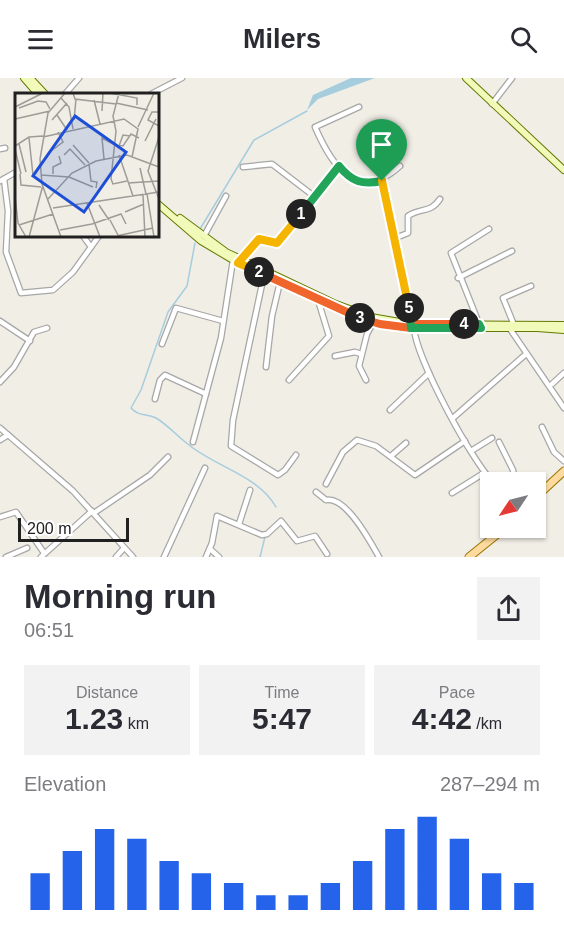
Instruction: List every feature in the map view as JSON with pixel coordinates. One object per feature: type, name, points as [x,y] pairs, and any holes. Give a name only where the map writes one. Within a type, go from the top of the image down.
[{"type":"main road","points":[[24,78],[37,93]]},
{"type":"main road","points":[[30,78],[44,93]]},
{"type":"main road","points":[[466,78],[564,170]]},
{"type":"main road","points":[[159,200],[202,239]]},
{"type":"main road","points":[[159,205],[202,239],[238,261],[318,300],[373,322],[412,327],[564,326]]},
{"type":"main road","points":[[238,261],[359,314],[412,327]]},
{"type":"main road","points":[[511,326],[564,330]]},
{"type":"main road","points":[[546,488],[564,471]]},
{"type":"main road","points":[[546,493],[564,478]]},
{"type":"main road","points":[[463,557],[487,538]]},
{"type":"main road","points":[[471,556],[493,538]]},
{"type":"street","points":[[66,93],[79,78]]},
{"type":"street","points":[[154,93],[182,78]]},
{"type":"street","points":[[492,104],[512,78]]},
{"type":"street","points":[[359,107],[315,127],[327,153],[354,181],[369,183],[382,181],[400,166]]},
{"type":"street","points":[[366,130],[382,181],[418,349],[483,472]]},
{"type":"street","points":[[243,167],[272,164],[315,198]]},
{"type":"street","points":[[193,442],[238,261],[259,239],[277,243],[339,166]]},
{"type":"street","points":[[2,180],[8,211],[6,252],[20,292],[53,290],[73,272],[98,237]]},
{"type":"street","points":[[202,239],[226,196]]},
{"type":"street","points":[[393,239],[408,233],[408,216],[434,208],[440,199]]},
{"type":"street","points":[[480,326],[458,278],[451,253],[489,229]]},
{"type":"street","points":[[84,237],[91,247]]},
{"type":"street","points":[[458,278],[512,251]]},
{"type":"street","points":[[264,274],[232,420],[231,446],[278,475],[285,470],[296,455]]},
{"type":"street","points":[[266,367],[272,316],[280,282]]},
{"type":"street","points":[[531,286],[503,298],[511,326],[526,354],[564,408]]},
{"type":"street","points":[[289,380],[329,336],[318,300]]},
{"type":"street","points":[[162,344],[172,313],[176,308],[223,321]]},
{"type":"street","points":[[0,321],[30,341]]},
{"type":"street","points":[[366,380],[359,366],[373,322]]},
{"type":"street","points":[[0,382],[14,367],[34,332],[47,328]]},
{"type":"street","points":[[335,356],[355,352],[361,354]]},
{"type":"street","points":[[453,418],[526,354]]},
{"type":"street","points":[[390,410],[429,373]]},
{"type":"street","points":[[552,384],[564,374]]},
{"type":"street","points":[[155,399],[160,380],[165,375],[206,394]]},
{"type":"street","points":[[0,428],[53,472],[133,557]]},
{"type":"street","points":[[542,428],[554,452],[564,461]]},
{"type":"street","points":[[0,440],[8,435]]},
{"type":"street","points":[[471,451],[492,438]]},
{"type":"street","points":[[326,484],[343,452],[354,441],[364,440],[391,456],[415,475],[465,441]]},
{"type":"street","points":[[499,441],[513,472]]},
{"type":"street","points":[[391,456],[406,443]]},
{"type":"street","points":[[0,517],[16,512],[42,555],[93,512],[150,475],[168,457]]},
{"type":"street","points":[[164,557],[205,468]]},
{"type":"street","points":[[452,493],[480,476]]},
{"type":"street","points":[[238,524],[250,490]]},
{"type":"street","points":[[315,492],[326,500],[335,500],[343,506],[358,524],[379,557]]},
{"type":"street","points":[[206,557],[217,516],[262,535],[267,534],[281,521],[297,541],[315,536],[319,538],[327,554]]},
{"type":"street","points":[[6,557],[27,548]]},
{"type":"street","points":[[116,557],[124,548]]},
{"type":"street","points":[[210,549],[219,557]]},
{"type":"water","points":[[351,78],[375,78],[318,99],[307,110],[313,95]]},
{"type":"waterway","points":[[200,229],[254,140],[307,111]]},
{"type":"waterway","points":[[195,243],[187,286],[168,312],[141,390],[131,408],[137,413],[156,418],[200,453],[259,487],[276,507]]},
{"type":"waterway","points":[[260,557],[265,537]]},
{"type":"route","points":[[382,181],[369,183],[354,181],[339,166],[277,243],[259,239],[238,263],[334,308],[373,322],[411,328],[411,324],[479,324],[481,328],[411,328],[409,305],[382,181]]}]
